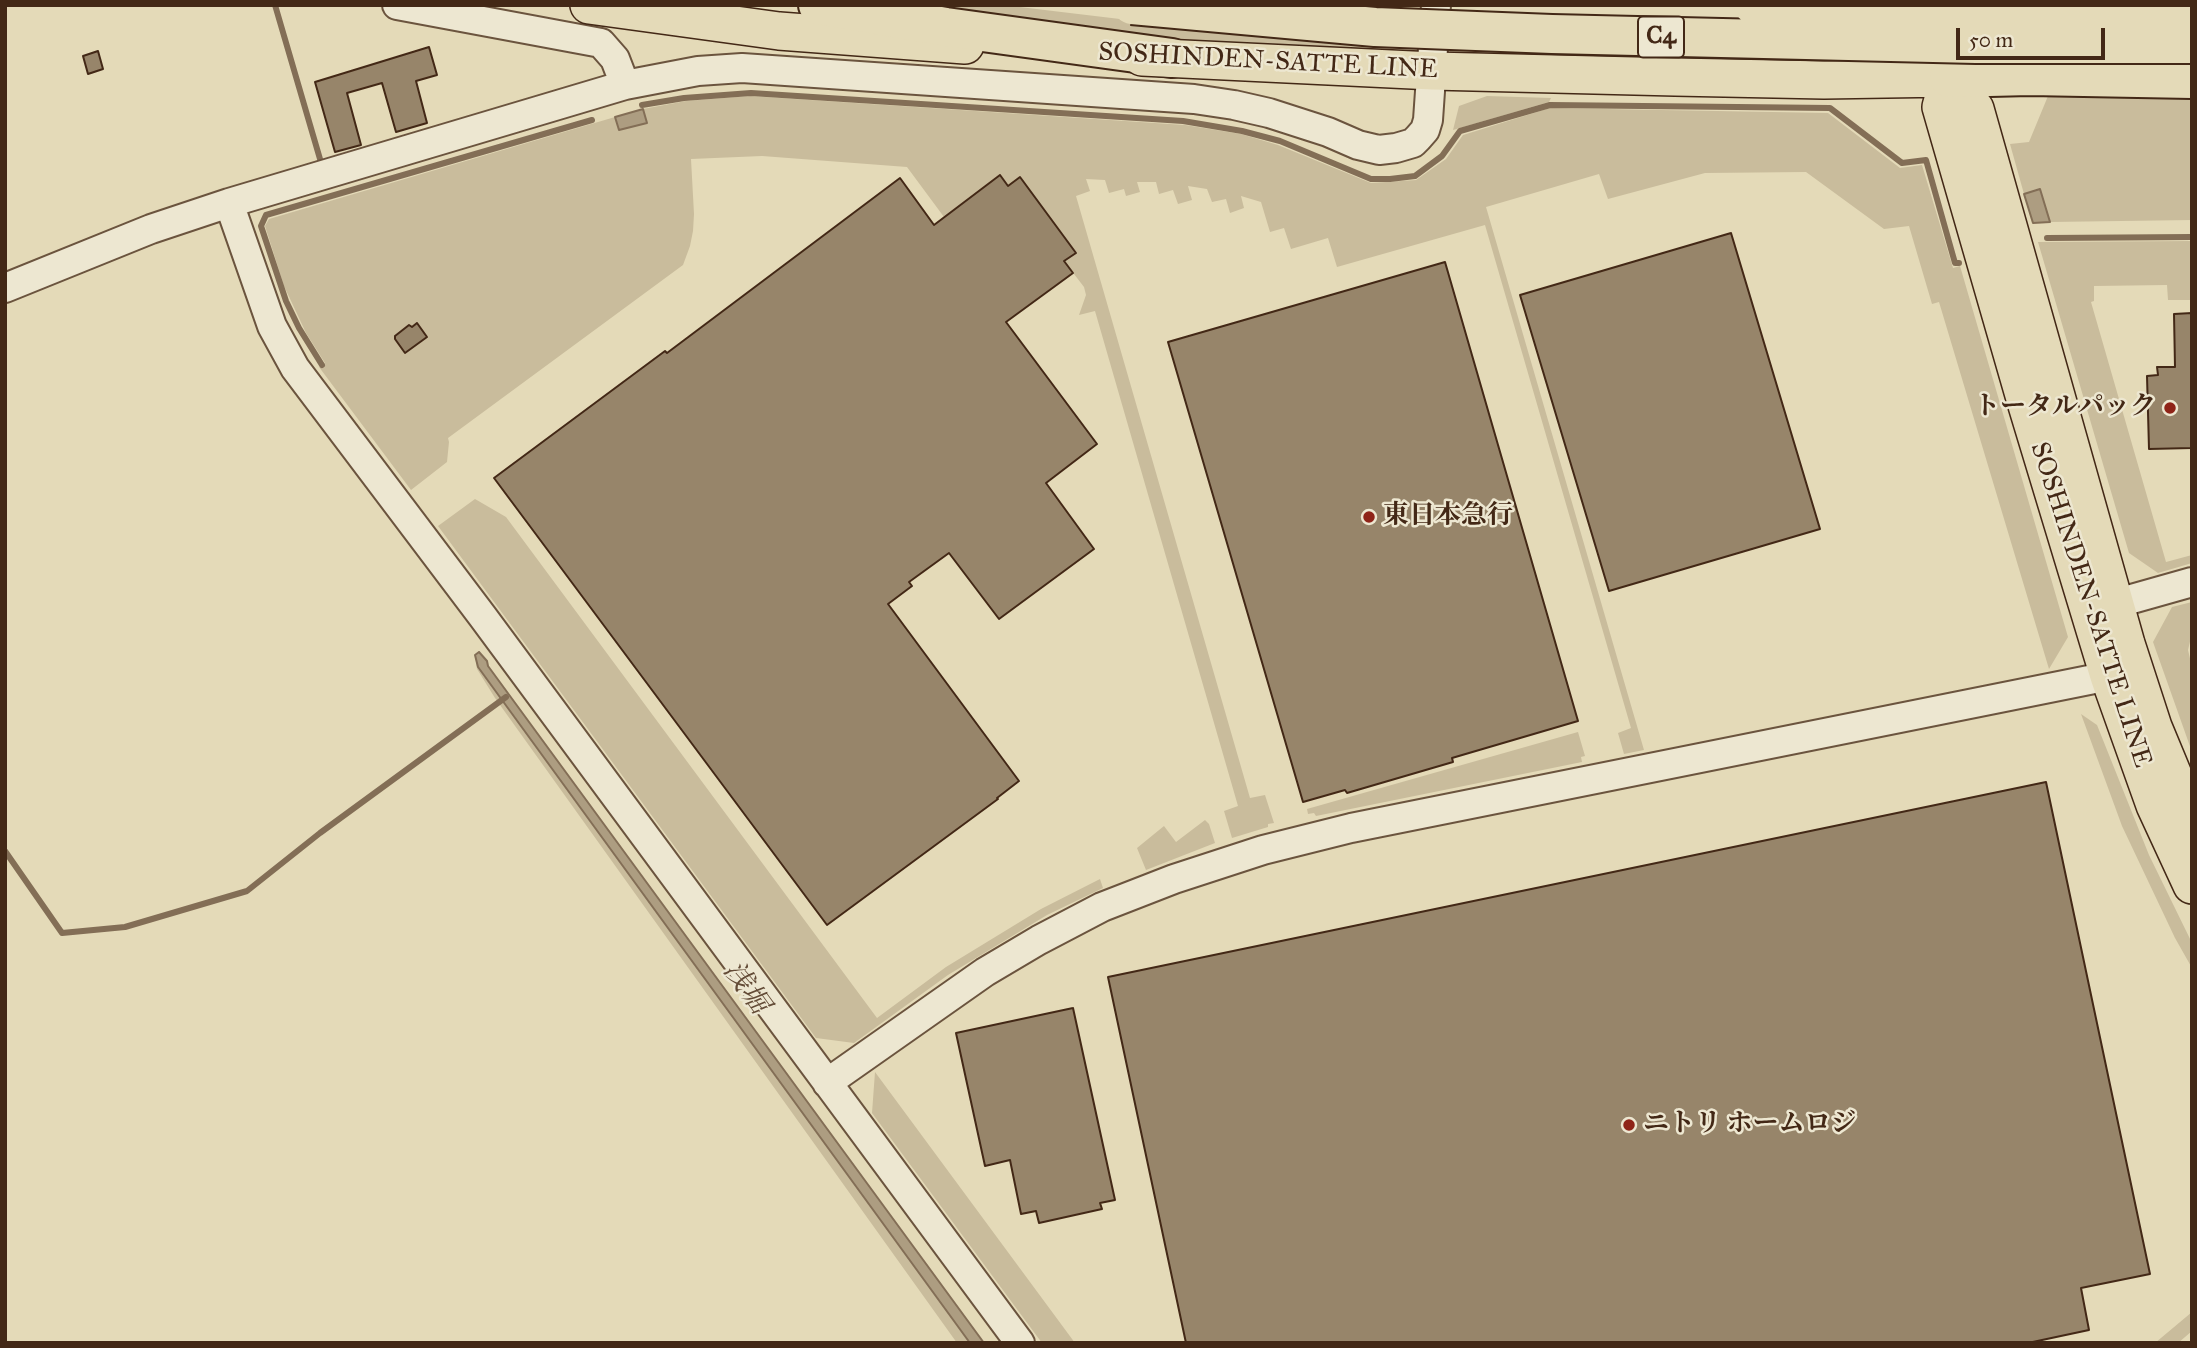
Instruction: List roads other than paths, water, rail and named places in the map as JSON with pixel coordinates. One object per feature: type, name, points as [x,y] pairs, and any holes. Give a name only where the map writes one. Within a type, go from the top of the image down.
[{"type":"highway","points":[[818,5],[946,27],[1172,58]]},
{"type":"highway","name":"C4","points":[[1132,5],[1375,27],[1552,34],[1976,44],[2192,44]]},
{"type":"highway","points":[[1753,5],[2192,11]]},
{"type":"highway","points":[[1949,78],[2044,76],[2192,79]]},
{"type":"main road","name":"SOSHINDEN-SATTE LINE","points":[[589,5],[779,31],[1172,58],[1433,71],[1742,79],[1949,78]]},
{"type":"main road","points":[[1742,79],[1781,49],[1788,33],[1789,21],[1783,5]]},
{"type":"main road","name":"SOSHINDEN-SATTE LINE","points":[[1928,5],[1949,78],[1975,109],[2114,604],[2153,727],[2192,821]]},
{"type":"main road","name":"SOSHINDEN-SATTE LINE","points":[[1949,78],[1941,107],[2026,402],[2109,676],[2155,805],[2192,885]]},
{"type":"street","points":[[397,5],[601,43],[615,59],[625,85]]},
{"type":"street","points":[[5,288],[151,229],[229,203],[625,85],[698,71],[743,68],[1194,99],[1269,113],[1358,145],[1379,150],[1396,148],[1413,143],[1425,130],[1430,109],[1436,5]]},
{"type":"street","points":[[229,203],[272,326],[295,368],[475,606],[1020,1343]]},
{"type":"street","points":[[2114,604],[2192,582]]},
{"type":"street","points":[[827,1083],[985,972],[1039,940],[1102,907],[1263,849],[1351,828],[2109,676]]},
{"type":"waterway","points":[[275,5],[320,159]]},
{"type":"waterway","points":[[642,105],[684,98],[751,93],[1183,121],[1242,131],[1280,141],[1371,179],[1415,176],[1442,156],[1460,131],[1550,105],[1830,108],[1902,163],[1926,160],[1955,263],[1959,263]]},
{"type":"waterway","points":[[322,365],[286,301],[261,226],[266,215],[592,120]]},
{"type":"waterway","points":[[2047,238],[2192,237]]},
{"type":"waterway","points":[[5,851],[62,933],[125,927],[247,891],[320,833],[506,697]]},
{"type":"place","name":"トータルパック","points":[[2170,408]]},
{"type":"place","name":"東日本急行","points":[[1369,517]]},
{"type":"place","name":"ニトリ ホームロジ","points":[[1629,1125]]},
{"type":"water label","name":"浅堀","points":[[745,988]]}]
